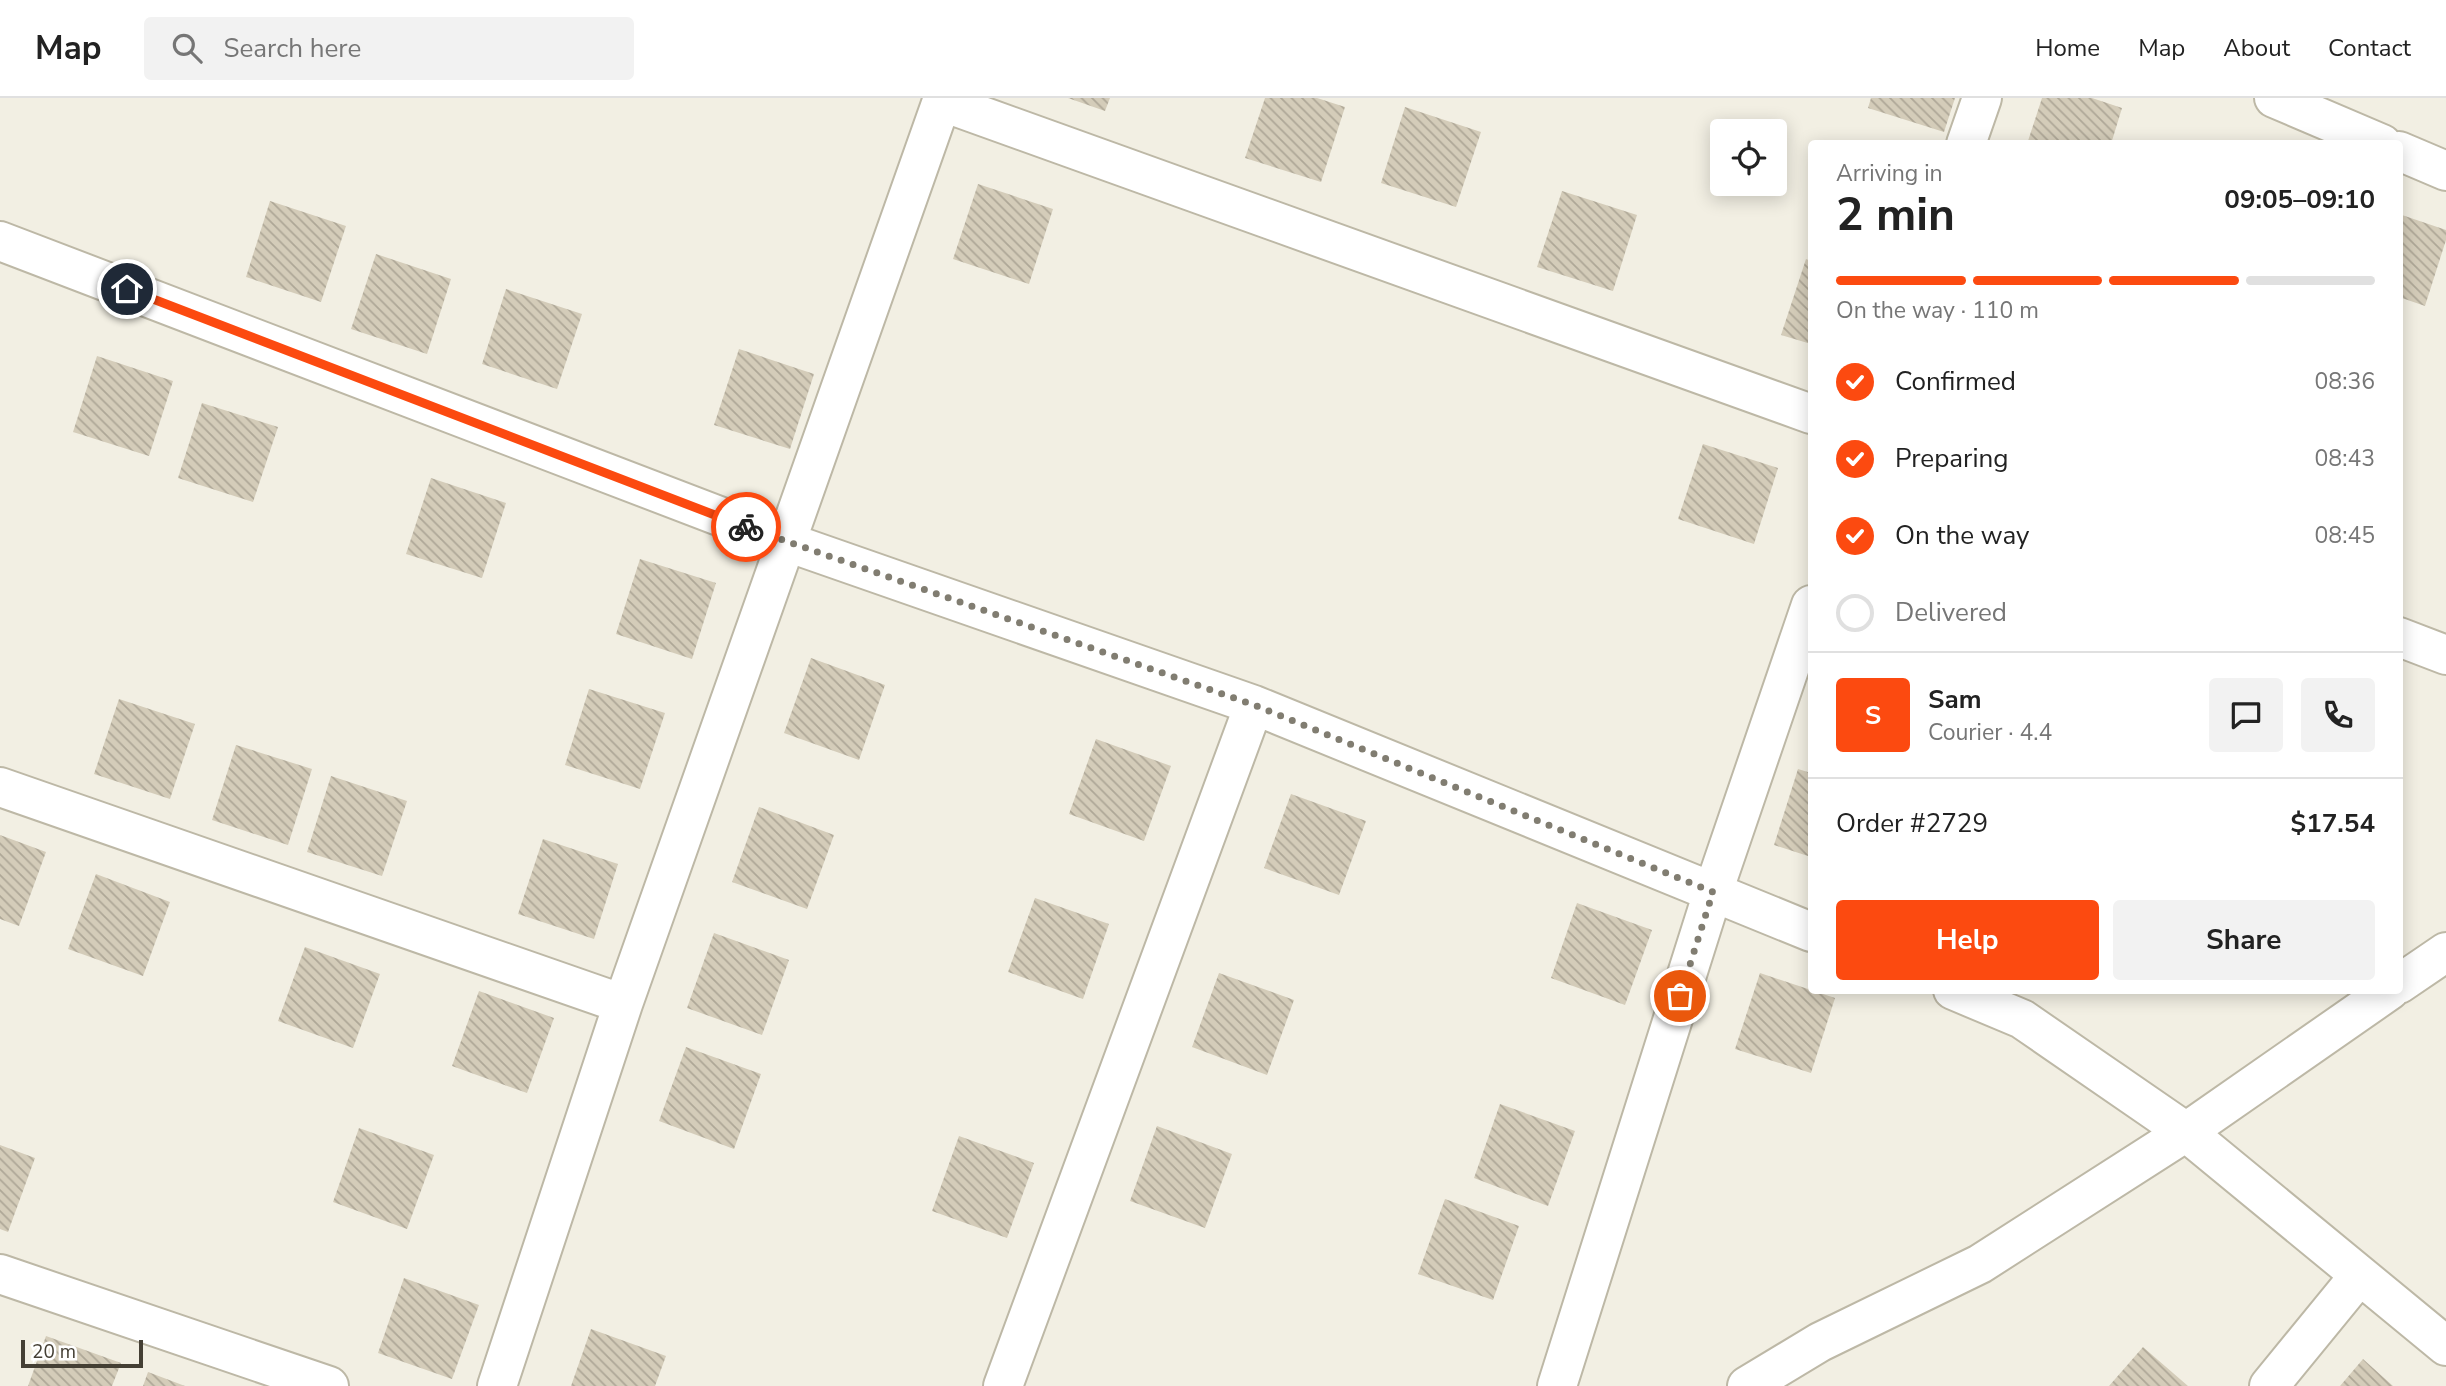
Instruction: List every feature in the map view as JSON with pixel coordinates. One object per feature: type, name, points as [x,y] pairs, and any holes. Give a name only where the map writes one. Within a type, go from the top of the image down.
[{"type":"street","points":[[1967,140],[1982,98]]},
{"type":"street","points":[[2274,98],[2373,140]]},
{"type":"street","points":[[497,1386],[623,1004],[943,100],[1808,413]]},
{"type":"street","points":[[2403,153],[2446,171]]},
{"type":"street","points":[[0,241],[787,542],[1254,705],[1808,931]]},
{"type":"street","points":[[1557,1386],[1713,892],[1808,614]]},
{"type":"street","points":[[2403,639],[2446,655]]},
{"type":"street","points":[[1003,1386],[1254,705]]},
{"type":"street","points":[[0,788],[623,1004]]},
{"type":"street","points":[[2403,981],[2446,952]]},
{"type":"street","points":[[1963,994],[2022,1019],[2186,1132],[2446,1346]]},
{"type":"street","points":[[1747,1386],[1820,1342],[1980,1264],[2186,1132],[2384,994]]},
{"type":"street","points":[[0,1274],[329,1386]]},
{"type":"street","points":[[2269,1386],[2360,1276]]},
{"type":"building","points":[[1068,98],[1110,98],[1105,111]]},
{"type":"building","points":[[1265,98],[1317,98],[1345,107],[1321,182],[1245,158]]},
{"type":"building","points":[[1871,98],[1955,98],[1944,132],[1868,108]]},
{"type":"building","points":[[2042,98],[2092,98],[2122,108],[2112,140],[2028,140]]},
{"type":"building","points":[[1405,107],[1481,132],[1456,207],[1381,183]]},
{"type":"building","points":[[978,184],[1053,209],[1029,284],[953,259]]},
{"type":"building","points":[[1562,191],[1637,215],[1613,291],[1537,267]]},
{"type":"building","points":[[270,201],[346,226],[321,302],[246,277]]},
{"type":"building","points":[[2403,215],[2446,230],[2446,240],[2425,306],[2403,298]]},
{"type":"building","points":[[376,254],[451,279],[427,354],[351,329]]},
{"type":"building","points":[[1806,259],[1808,343],[1781,335]]},
{"type":"building","points":[[506,289],[582,314],[557,389],[482,364]]},
{"type":"building","points":[[739,349],[814,374],[790,449],[714,425]]},
{"type":"building","points":[[97,356],[173,381],[149,456],[73,432]]},
{"type":"building","points":[[202,403],[278,427],[253,502],[178,478]]},
{"type":"building","points":[[1703,444],[1778,468],[1754,544],[1678,519]]},
{"type":"building","points":[[431,478],[506,503],[482,578],[406,554]]},
{"type":"building","points":[[640,559],[716,583],[692,659],[616,634]]},
{"type":"building","points":[[811,658],[885,685],[859,760],[784,733]]},
{"type":"building","points":[[589,689],[665,713],[640,789],[565,765]]},
{"type":"building","points":[[119,699],[195,724],[170,799],[94,774]]},
{"type":"building","points":[[1096,739],[1171,766],[1144,841],[1069,814]]},
{"type":"building","points":[[236,745],[312,769],[288,845],[212,820]]},
{"type":"building","points":[[1798,769],[1808,772],[1808,856],[1774,845]]},
{"type":"building","points":[[331,776],[407,801],[382,876],[307,852]]},
{"type":"building","points":[[1291,794],[1366,821],[1339,895],[1264,868]]},
{"type":"building","points":[[759,807],[834,835],[807,909],[732,882]]},
{"type":"building","points":[[0,835],[46,852],[19,926],[0,919]]},
{"type":"building","points":[[543,839],[618,864],[594,939],[518,914]]},
{"type":"building","points":[[96,874],[170,902],[143,976],[68,949]]},
{"type":"building","points":[[1035,898],[1109,924],[1083,999],[1008,972]]},
{"type":"building","points":[[1577,903],[1652,930],[1625,1005],[1551,978]]},
{"type":"building","points":[[714,933],[789,960],[762,1035],[687,1008]]},
{"type":"building","points":[[305,947],[380,974],[353,1048],[278,1021]]},
{"type":"building","points":[[1219,973],[1294,1000],[1267,1075],[1192,1047]]},
{"type":"building","points":[[1760,973],[1808,989],[1808,994],[1823,994],[1835,998],[1811,1073],[1735,1049]]},
{"type":"building","points":[[479,991],[554,1018],[527,1093],[452,1066]]},
{"type":"building","points":[[686,1047],[761,1074],[734,1149],[659,1121]]},
{"type":"building","points":[[1500,1104],[1575,1131],[1548,1206],[1474,1178]]},
{"type":"building","points":[[1157,1126],[1232,1154],[1205,1228],[1130,1201]]},
{"type":"building","points":[[359,1128],[434,1155],[407,1229],[333,1202]]},
{"type":"building","points":[[959,1136],[1034,1163],[1007,1238],[932,1211]]},
{"type":"building","points":[[0,1145],[35,1158],[8,1232],[0,1229]]},
{"type":"building","points":[[1445,1199],[1519,1226],[1493,1300],[1418,1274]]},
{"type":"building","points":[[404,1278],[479,1305],[452,1379],[378,1353]]},
{"type":"building","points":[[591,1329],[666,1356],[655,1386],[571,1386]]},
{"type":"building","points":[[46,1336],[121,1363],[112,1386],[28,1386]]},
{"type":"building","points":[[2143,1347],[2188,1386],[2109,1386]]},
{"type":"building","points":[[2363,1359],[2393,1386],[2340,1386]]},
{"type":"building","points":[[148,1372],[185,1386],[143,1386]]},
{"type":"way so far","points":[[746,527],[1254,705],[1713,892],[1680,996]]},
{"type":"route","points":[[127,289],[746,527]]}]
